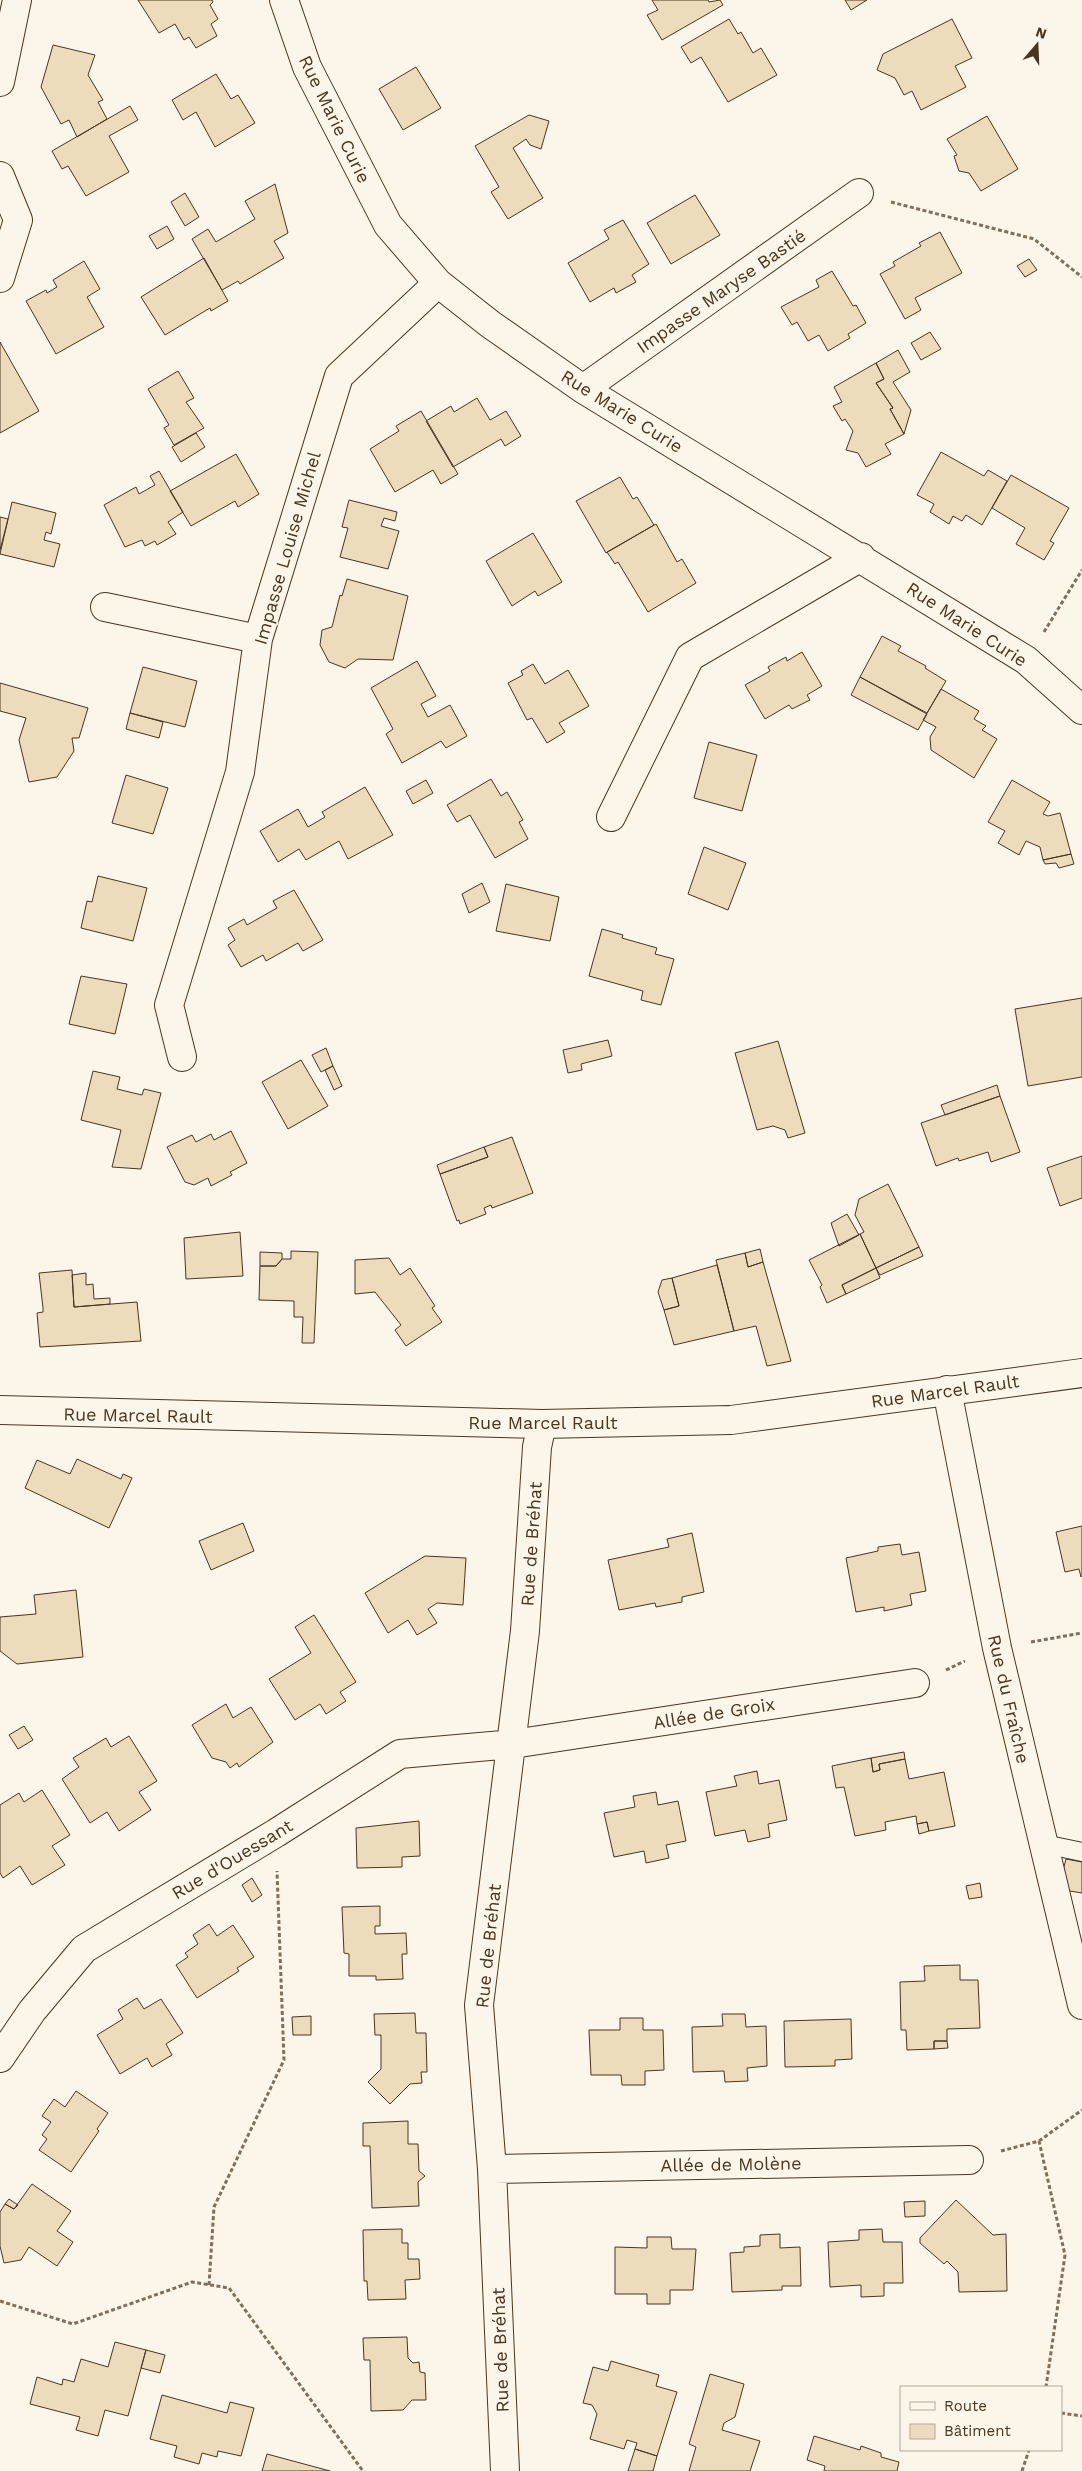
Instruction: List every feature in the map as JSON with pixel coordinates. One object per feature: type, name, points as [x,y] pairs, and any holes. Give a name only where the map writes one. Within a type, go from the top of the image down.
[{"type":"street","points":[[0,82],[17,0]]},
{"type":"street","name":"Rue Marie Curie","points":[[284,0],[308,67],[388,225],[438,283],[490,324],[583,389],[861,557],[1026,660],[1082,710]]},
{"type":"street","points":[[0,176],[18,220],[0,278]]},
{"type":"street","name":"Impasse Maryse Bastié","points":[[583,389],[859,194]]},
{"type":"street","name":"Impasse Louise Michel","points":[[182,1057],[169,1005],[240,772],[258,639],[339,376],[438,283]]},
{"type":"street","points":[[611,817],[690,657],[861,557]]},
{"type":"street","points":[[105,607],[258,639]]},
{"type":"street","name":"Rue Marcel Rault","points":[[0,1410],[542,1424],[731,1420],[1082,1373]]},
{"type":"street","name":"Rue du Fraîche","points":[[947,1390],[997,1648],[1082,2005]]},
{"type":"street","name":"Rue de Bréhat","points":[[505,2471],[492,2168],[480,2005],[513,1744],[525,1631],[537,1447],[542,1424]]},
{"type":"street","name":"Allée de Groix","points":[[513,1744],[915,1683]]},
{"type":"street","name":"Rue d'Ouessant","points":[[0,2058],[32,2011],[84,1950],[276,1833],[400,1754],[513,1744]]},
{"type":"street","name":"Allée de Molène","points":[[492,2168],[969,2160]]},
{"type":"lane","points":[[1044,1844],[1082,1852]]},
{"type":"path","points":[[859,194],[1034,240],[1082,277]]},
{"type":"path","points":[[1026,660],[1082,570]]},
{"type":"path","points":[[209,2285],[214,2207],[284,2060],[276,1833]]},
{"type":"path","points":[[969,2160],[1039,2141],[1082,2110]]},
{"type":"path","points":[[1039,2141],[1065,2256],[1046,2386]]},
{"type":"path","points":[[0,2301],[73,2324],[192,2282],[229,2288],[363,2471]]},
{"type":"path","points":[[1062,2413],[1082,2416]]},
{"type":"path","points":[[1022,2471],[1029,2451]]},
{"type":"building","points":[[138,0],[212,0],[213,2],[210,5],[218,19],[211,24],[217,36],[196,48],[189,37],[184,40],[175,24],[159,33]]},
{"type":"building","points":[[652,0],[708,0],[709,2],[720,0],[723,5],[662,40],[647,15],[658,10]]},
{"type":"building","points":[[845,0],[867,0],[851,10]]},
{"type":"building","points":[[729,19],[738,34],[741,32],[753,53],[761,48],[777,75],[728,102],[701,57],[691,63],[681,47]]},
{"type":"building","points":[[952,19],[972,58],[955,66],[966,87],[921,110],[912,91],[904,95],[895,78],[877,70],[883,54]]},
{"type":"building","points":[[53,45],[95,55],[88,75],[103,100],[98,102],[107,119],[77,137],[69,120],[61,124],[41,87]]},
{"type":"building","points":[[416,67],[441,108],[403,130],[379,89]]},
{"type":"building","points":[[216,74],[231,99],[238,95],[255,123],[215,147],[196,112],[183,120],[172,100]]},
{"type":"building","points":[[130,106],[138,120],[109,136],[129,172],[86,196],[68,166],[62,169],[52,151]]},
{"type":"building","points":[[529,115],[549,121],[541,149],[530,145],[526,139],[513,148],[543,198],[508,219],[491,192],[499,187],[475,146]]},
{"type":"building","points":[[987,116],[1018,169],[981,191],[969,173],[959,171],[954,156],[957,155],[947,139]]},
{"type":"building","points":[[275,184],[288,233],[274,241],[284,258],[240,284],[238,281],[222,290],[192,239],[208,229],[216,242],[255,219],[245,201]]},
{"type":"building","points":[[185,193],[199,217],[185,226],[171,202]]},
{"type":"building","points":[[695,195],[720,235],[671,264],[647,223]]},
{"type":"building","points":[[623,220],[649,264],[632,275],[636,282],[616,293],[614,288],[590,302],[568,263],[609,239],[604,230]]},
{"type":"building","points":[[167,226],[174,239],[157,249],[149,236]]},
{"type":"building","points":[[940,232],[962,273],[915,298],[921,310],[905,319],[880,274],[895,266],[893,262],[921,246],[919,243]]},
{"type":"building","points":[[204,258],[228,301],[211,311],[210,308],[165,335],[141,297]]},
{"type":"building","points":[[1029,259],[1037,270],[1025,277],[1017,266]]},
{"type":"building","points":[[84,261],[100,289],[87,297],[104,327],[56,354],[26,301],[46,290],[47,293],[57,287],[53,280]]},
{"type":"building","points":[[832,271],[853,306],[856,305],[866,323],[848,334],[850,338],[828,351],[819,335],[808,341],[797,322],[792,325],[781,307],[819,287],[816,280]]},
{"type":"building","points":[[930,332],[941,349],[921,360],[911,343]]},
{"type":"building","points":[[0,342],[39,411],[0,433]]},
{"type":"building","points":[[898,350],[910,372],[893,382],[911,410],[904,434],[890,409],[893,408],[876,383],[884,379],[876,363]]},
{"type":"building","points":[[876,363],[884,379],[876,383],[893,408],[890,409],[904,434],[885,444],[891,454],[866,467],[858,453],[846,450],[853,431],[845,419],[842,421],[833,406],[842,402],[834,387]]},
{"type":"building","points":[[178,371],[194,398],[186,402],[204,428],[174,445],[164,428],[169,425],[148,389]]},
{"type":"building","points":[[477,398],[490,420],[506,411],[521,436],[505,446],[501,439],[453,467],[426,421],[451,406],[454,412]]},
{"type":"building","points":[[421,411],[458,474],[441,484],[433,470],[395,492],[370,449],[399,431],[396,426]]},
{"type":"building","points":[[196,433],[205,447],[181,462],[172,447]]},
{"type":"building","points":[[941,452],[984,476],[988,470],[1007,481],[982,525],[966,515],[962,521],[953,516],[949,524],[930,512],[934,504],[917,495]]},
{"type":"building","points":[[236,454],[259,494],[238,507],[235,501],[191,526],[170,491]]},
{"type":"building","points":[[159,471],[183,512],[168,522],[176,534],[157,545],[155,541],[145,546],[142,540],[125,547],[104,505],[136,487],[139,494],[155,485],[150,476]]},
{"type":"building","points":[[1011,475],[1069,508],[1050,541],[1054,543],[1044,560],[1016,544],[1025,528],[992,508]]},
{"type":"building","points":[[620,477],[633,499],[637,497],[654,525],[606,553],[576,501]]},
{"type":"building","points":[[349,500],[397,512],[395,521],[384,518],[381,526],[399,531],[388,569],[340,557],[348,528],[342,527]]},
{"type":"building","points":[[12,502],[56,513],[51,534],[46,532],[44,540],[60,544],[54,567],[0,554]]},
{"type":"building","points":[[0,517],[8,519],[0,550]]},
{"type":"building","points":[[656,524],[677,562],[682,559],[696,583],[648,612],[618,562],[615,564],[607,552]]},
{"type":"building","points":[[533,533],[562,582],[538,596],[535,591],[512,606],[486,561]]},
{"type":"building","points":[[347,579],[408,596],[393,660],[358,659],[345,668],[329,662],[320,645],[322,630],[332,627],[340,595],[342,596]]},
{"type":"building","points":[[882,636],[901,646],[898,651],[926,666],[925,668],[946,681],[927,713],[860,677]]},
{"type":"building","points":[[802,652],[822,686],[807,695],[810,700],[792,709],[789,705],[765,719],[745,685],[770,671],[768,667],[786,657],[787,661]]},
{"type":"building","points":[[417,661],[436,696],[421,704],[428,717],[450,705],[467,736],[446,748],[441,741],[402,763],[386,734],[393,729],[371,688]]},
{"type":"building","points":[[533,664],[545,684],[568,670],[589,706],[559,723],[565,732],[547,743],[532,718],[527,720],[508,683],[523,675],[521,671]]},
{"type":"building","points":[[143,667],[197,681],[185,727],[130,713]]},
{"type":"building","points":[[860,677],[927,714],[918,730],[851,695]]},
{"type":"building","points":[[0,683],[88,708],[79,738],[72,738],[74,751],[57,777],[29,782],[19,740],[26,718],[0,711]]},
{"type":"building","points":[[941,689],[979,711],[974,719],[986,726],[982,730],[997,739],[974,778],[931,750],[930,737],[936,727],[923,720]]},
{"type":"building","points":[[130,713],[163,722],[159,738],[126,729]]},
{"type":"building","points":[[709,742],[757,755],[742,811],[694,798]]},
{"type":"building","points":[[126,775],[168,788],[153,834],[112,823]]},
{"type":"building","points":[[491,779],[501,796],[507,792],[523,820],[519,822],[528,839],[495,858],[470,815],[457,822],[447,805]]},
{"type":"building","points":[[426,780],[433,793],[413,804],[406,791]]},
{"type":"building","points":[[1012,780],[1050,802],[1043,814],[1048,816],[1060,813],[1071,854],[1043,860],[1040,847],[1026,841],[1019,855],[998,843],[1005,831],[988,822]]},
{"type":"building","points":[[365,787],[393,835],[348,859],[339,841],[306,860],[299,849],[278,862],[260,831],[298,809],[308,827],[325,817],[322,812]]},
{"type":"building","points":[[704,847],[746,863],[728,910],[688,894]]},
{"type":"building","points":[[1071,854],[1074,864],[1059,868],[1056,863],[1045,864],[1043,860]]},
{"type":"building","points":[[98,876],[147,888],[133,941],[81,928],[87,901],[92,902]]},
{"type":"building","points":[[482,883],[490,902],[469,913],[462,894]]},
{"type":"building","points":[[506,884],[559,897],[550,941],[496,931]]},
{"type":"building","points":[[294,890],[323,940],[303,951],[298,943],[266,961],[263,955],[241,967],[228,945],[235,940],[228,928],[244,919],[247,925],[277,908],[273,901]]},
{"type":"building","points":[[602,929],[623,935],[622,938],[657,948],[655,954],[674,959],[661,1005],[641,1000],[643,991],[589,976]]},
{"type":"building","points":[[81,976],[127,984],[115,1034],[69,1024]]},
{"type":"building","points":[[1082,998],[1082,1077],[1028,1086],[1015,1009]]},
{"type":"building","points":[[608,1040],[612,1056],[581,1064],[582,1070],[568,1073],[563,1050]]},
{"type":"building","points":[[778,1041],[805,1133],[788,1138],[785,1130],[773,1126],[757,1130],[735,1053]]},
{"type":"building","points":[[326,1048],[333,1066],[321,1072],[312,1055]]},
{"type":"building","points":[[301,1060],[328,1106],[288,1129],[262,1082]]},
{"type":"building","points":[[333,1066],[342,1086],[334,1090],[325,1070]]},
{"type":"building","points":[[93,1071],[120,1077],[117,1089],[142,1095],[144,1089],[161,1093],[141,1169],[112,1167],[121,1130],[81,1120]]},
{"type":"building","points":[[997,1085],[1000,1096],[945,1115],[941,1105]]},
{"type":"building","points":[[1000,1096],[1020,1152],[991,1162],[988,1152],[959,1161],[958,1158],[936,1166],[921,1123]]},
{"type":"building","points":[[231,1131],[247,1163],[230,1172],[232,1175],[211,1186],[208,1178],[194,1185],[185,1182],[167,1147],[192,1135],[196,1142],[211,1134],[214,1140]]},
{"type":"building","points":[[512,1137],[533,1193],[492,1208],[491,1205],[484,1208],[486,1214],[460,1224],[459,1220],[457,1221],[440,1174],[488,1157],[484,1147]]},
{"type":"building","points":[[484,1147],[488,1157],[440,1174],[437,1165]]},
{"type":"building","points":[[1082,1156],[1082,1198],[1060,1206],[1047,1168]]},
{"type":"building","points":[[888,1184],[919,1247],[876,1268],[860,1234],[864,1232],[855,1215],[859,1199]]},
{"type":"building","points":[[847,1214],[859,1235],[839,1246],[831,1223]]},
{"type":"building","points":[[240,1232],[243,1276],[186,1279],[184,1238]]},
{"type":"building","points":[[860,1234],[876,1268],[842,1285],[846,1294],[827,1303],[820,1287],[822,1285],[809,1260]]},
{"type":"building","points":[[919,1247],[923,1256],[880,1275],[876,1268]]},
{"type":"building","points":[[760,1249],[763,1262],[748,1267],[745,1253]]},
{"type":"building","points":[[291,1251],[318,1252],[314,1343],[302,1343],[303,1317],[294,1317],[294,1301],[259,1300],[260,1266],[276,1266],[282,1259],[291,1259]]},
{"type":"building","points":[[260,1252],[282,1253],[282,1259],[276,1266],[260,1266]]},
{"type":"building","points":[[745,1253],[748,1267],[763,1262],[791,1361],[767,1366],[756,1326],[734,1331],[716,1260]]},
{"type":"building","points":[[389,1258],[400,1275],[410,1268],[435,1306],[432,1308],[442,1322],[406,1346],[395,1330],[401,1325],[375,1292],[355,1294],[355,1260]]},
{"type":"building","points":[[717,1265],[734,1331],[674,1345],[664,1310],[679,1306],[672,1278]]},
{"type":"building","points":[[876,1268],[880,1278],[846,1294],[842,1285]]},
{"type":"building","points":[[72,1270],[74,1307],[137,1302],[141,1341],[40,1347],[37,1313],[43,1312],[43,1308],[39,1273]]},
{"type":"building","points":[[86,1273],[86,1285],[93,1284],[94,1299],[110,1298],[110,1304],[74,1307],[72,1275]]},
{"type":"building","points":[[672,1278],[679,1306],[664,1310],[658,1292],[662,1280]]},
{"type":"building","points":[[77,1459],[121,1479],[123,1474],[132,1478],[109,1528],[25,1488],[37,1460],[70,1474]]},
{"type":"building","points":[[243,1523],[254,1551],[211,1570],[199,1541]]},
{"type":"building","points":[[1082,1526],[1081,1577],[1079,1569],[1065,1572],[1056,1532]]},
{"type":"building","points":[[692,1533],[704,1592],[682,1597],[682,1602],[656,1607],[655,1603],[619,1610],[608,1560],[669,1547],[667,1539]]},
{"type":"building","points":[[900,1544],[902,1555],[919,1552],[926,1591],[910,1594],[912,1605],[884,1611],[884,1607],[856,1612],[846,1558],[878,1551],[878,1547]]},
{"type":"building","points":[[425,1556],[466,1558],[463,1605],[437,1603],[428,1609],[437,1623],[417,1635],[408,1620],[388,1633],[365,1593]]},
{"type":"building","points":[[76,1590],[83,1657],[17,1664],[0,1651],[0,1617],[36,1614],[34,1595]]},
{"type":"building","points":[[314,1615],[356,1682],[340,1692],[346,1701],[326,1714],[320,1704],[295,1720],[269,1679],[311,1653],[295,1627]]},
{"type":"building","points":[[226,1704],[233,1718],[251,1707],[273,1742],[239,1767],[237,1763],[230,1768],[226,1762],[212,1758],[192,1725]]},
{"type":"building","points":[[24,1726],[33,1740],[18,1749],[9,1735]]},
{"type":"building","points":[[129,1736],[157,1781],[139,1792],[151,1810],[119,1831],[107,1812],[90,1823],[62,1779],[79,1767],[73,1758],[106,1738],[111,1747]]},
{"type":"building","points":[[904,1752],[905,1759],[879,1764],[880,1770],[873,1772],[871,1758]]},
{"type":"building","points":[[871,1758],[873,1772],[880,1770],[879,1764],[905,1759],[909,1779],[944,1772],[955,1826],[929,1831],[927,1822],[917,1824],[916,1816],[885,1822],[886,1830],[855,1836],[844,1787],[836,1788],[832,1766]]},
{"type":"building","points":[[757,1771],[759,1784],[779,1780],[787,1820],[768,1824],[770,1837],[748,1842],[745,1830],[715,1836],[706,1792],[737,1786],[734,1776]]},
{"type":"building","points":[[42,1790],[70,1835],[52,1846],[65,1865],[32,1885],[20,1866],[3,1878],[0,1873],[0,1805],[19,1793],[24,1802]]},
{"type":"building","points":[[656,1792],[658,1805],[678,1801],[686,1841],[666,1845],[669,1858],[646,1863],[644,1851],[614,1857],[604,1813],[635,1807],[633,1796]]},
{"type":"building","points":[[419,1821],[420,1856],[402,1857],[402,1867],[357,1868],[356,1828]]},
{"type":"building","points":[[927,1822],[929,1831],[919,1834],[917,1824]]},
{"type":"building","points":[[1066,1859],[1082,1862],[1082,1893],[1058,1889]]},
{"type":"building","points":[[252,1878],[262,1895],[252,1902],[242,1885]]},
{"type":"building","points":[[980,1883],[982,1897],[969,1899],[966,1886]]},
{"type":"building","points":[[380,1906],[380,1926],[375,1926],[375,1934],[406,1933],[407,1954],[402,1954],[403,1979],[376,1980],[376,1976],[349,1976],[349,1954],[344,1953],[342,1907]]},
{"type":"building","points":[[209,1924],[217,1936],[233,1925],[254,1957],[237,1968],[239,1971],[197,1998],[176,1965],[188,1957],[185,1953],[198,1944],[193,1935]]},
{"type":"building","points":[[960,1965],[960,1980],[978,1980],[980,2028],[947,2029],[947,2041],[934,2041],[934,2049],[907,2050],[906,2030],[901,2030],[900,1982],[925,1981],[924,1966]]},
{"type":"building","points":[[137,1998],[144,2009],[161,1999],[183,2033],[166,2044],[172,2055],[152,2067],[147,2058],[120,2074],[97,2035],[123,2019],[118,2010]]},
{"type":"building","points":[[415,2013],[416,2033],[426,2033],[427,2072],[421,2072],[422,2083],[410,2084],[390,2104],[368,2082],[381,2069],[381,2035],[375,2035],[374,2014]]},
{"type":"building","points":[[722,2014],[745,2014],[746,2027],[766,2026],[767,2066],[747,2068],[748,2081],[725,2082],[724,2071],[693,2072],[692,2027],[723,2026]]},
{"type":"building","points":[[311,2016],[311,2035],[293,2035],[292,2017]]},
{"type":"building","points":[[620,2018],[643,2018],[643,2030],[663,2030],[664,2070],[645,2071],[645,2085],[622,2085],[621,2075],[591,2075],[589,2030],[620,2030]]},
{"type":"building","points":[[851,2019],[852,2059],[835,2060],[835,2066],[785,2067],[784,2021]]},
{"type":"building","points":[[934,2041],[947,2041],[948,2048],[934,2049]]},
{"type":"building","points":[[76,2091],[108,2113],[97,2129],[99,2131],[71,2172],[39,2150],[47,2139],[42,2135],[51,2122],[42,2116],[54,2099],[65,2107]]},
{"type":"building","points":[[408,2121],[408,2144],[418,2144],[419,2171],[425,2176],[418,2182],[419,2206],[372,2208],[370,2146],[363,2146],[363,2123]]},
{"type":"building","points":[[32,2184],[71,2211],[57,2231],[73,2242],[57,2266],[29,2247],[21,2260],[4,2263],[0,2246],[0,2212],[5,2204],[14,2209]]},
{"type":"building","points":[[9,2199],[18,2205],[14,2209],[5,2204]]},
{"type":"building","points":[[956,2200],[993,2235],[1006,2234],[1007,2291],[959,2292],[958,2272],[947,2261],[944,2264],[920,2243],[920,2238]]},
{"type":"building","points":[[925,2201],[925,2216],[905,2217],[904,2202]]},
{"type":"building","points":[[402,2229],[402,2243],[408,2243],[408,2259],[419,2259],[420,2279],[405,2280],[406,2299],[368,2300],[367,2281],[364,2281],[363,2230]]},
{"type":"building","points":[[882,2229],[883,2242],[902,2242],[903,2283],[884,2283],[884,2296],[861,2297],[861,2285],[830,2287],[828,2242],[859,2240],[859,2230]]},
{"type":"building","points":[[780,2234],[780,2248],[800,2247],[801,2286],[782,2286],[782,2290],[732,2292],[730,2253],[744,2252],[744,2247],[760,2246],[760,2235]]},
{"type":"building","points":[[647,2237],[671,2237],[672,2249],[696,2249],[693,2290],[670,2290],[670,2304],[647,2304],[647,2294],[615,2294],[615,2247],[647,2248]]},
{"type":"building","points":[[407,2337],[408,2358],[413,2363],[419,2362],[420,2372],[425,2373],[426,2400],[412,2400],[403,2410],[371,2411],[370,2360],[364,2360],[363,2338]]},
{"type":"building","points":[[115,2342],[146,2350],[128,2416],[105,2410],[98,2436],[76,2430],[80,2417],[30,2404],[37,2377],[62,2385],[63,2379],[74,2382],[81,2359],[108,2367]]},
{"type":"building","points":[[146,2350],[165,2355],[160,2373],[141,2368]]},
{"type":"building","points":[[611,2361],[659,2375],[656,2386],[677,2392],[657,2456],[635,2449],[637,2443],[627,2440],[624,2449],[590,2439],[597,2414],[592,2405],[583,2403],[593,2367],[608,2371]]},
{"type":"building","points":[[710,2374],[744,2384],[735,2417],[724,2423],[722,2430],[760,2441],[750,2471],[689,2471],[696,2447],[689,2444]]},
{"type":"building","points":[[162,2395],[227,2413],[230,2402],[254,2408],[241,2456],[218,2451],[217,2457],[202,2453],[199,2464],[174,2457],[177,2446],[150,2439]]},
{"type":"building","points":[[814,2436],[860,2450],[861,2446],[881,2453],[881,2457],[899,2462],[897,2471],[824,2471],[825,2466],[807,2460]]},
{"type":"building","points":[[635,2449],[657,2456],[653,2471],[628,2471]]},
{"type":"building","points":[[267,2454],[330,2471],[262,2471]]}]
